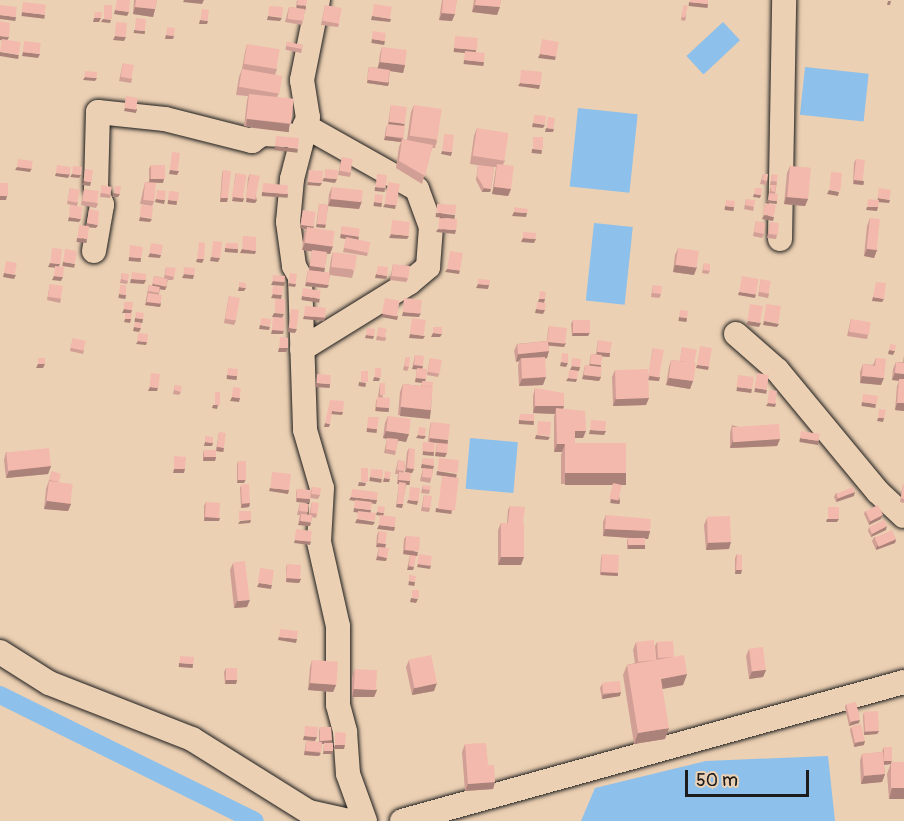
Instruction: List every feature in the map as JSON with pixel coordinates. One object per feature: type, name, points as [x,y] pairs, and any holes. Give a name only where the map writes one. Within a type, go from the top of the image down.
[{"type":"street","points":[[318,0],[302,80],[308,117],[292,179],[288,222],[294,266],[300,277],[305,430],[322,488],[319,542],[338,627],[338,705],[345,732],[348,774],[365,821]]},
{"type":"street","points":[[780,239],[784,0]]},
{"type":"street","points":[[94,251],[102,205],[96,188],[98,112],[165,119],[252,141],[262,134],[304,131],[417,189],[431,227],[428,267],[409,283],[302,349]]},
{"type":"street","points":[[736,334],[777,370],[878,492],[904,516]]},
{"type":"street","points":[[0,652],[49,683],[192,739],[309,812],[349,821]]},
{"type":"street","points":[[402,821],[904,682]]},
{"type":"water","points":[[723,22],[740,40],[703,74],[686,56]]},
{"type":"water","points":[[805,67],[869,74],[864,121],[800,115]]},
{"type":"water","points":[[578,108],[638,114],[629,193],[570,187]]},
{"type":"water","points":[[594,223],[633,227],[625,305],[586,301]]},
{"type":"water","points":[[470,438],[518,442],[513,493],[466,489]]},
{"type":"water","points":[[828,756],[835,821],[581,821],[595,788],[706,761]]},
{"type":"building","points":[[117,0],[130,0],[129,12],[115,10]]},
{"type":"building","points":[[136,0],[157,0],[155,9],[135,7]]},
{"type":"building","points":[[298,0],[307,0],[306,6],[297,5]]},
{"type":"building","points":[[443,0],[457,0],[455,14],[442,13]]},
{"type":"building","points":[[476,0],[501,0],[500,7],[475,5]]},
{"type":"building","points":[[690,0],[708,0],[708,4],[689,2]]},
{"type":"building","points":[[23,2],[46,5],[45,15],[22,12]]},
{"type":"building","points":[[374,4],[392,7],[390,19],[372,16]]},
{"type":"building","points":[[0,5],[17,7],[16,17],[0,15]]},
{"type":"building","points":[[104,5],[112,5],[112,19],[104,19]]},
{"type":"building","points":[[325,5],[342,8],[339,24],[322,21]]},
{"type":"building","points":[[684,5],[688,6],[685,18],[681,17]]},
{"type":"building","points":[[269,6],[283,7],[282,17],[268,16]]},
{"type":"building","points":[[289,7],[305,9],[303,21],[288,19]]},
{"type":"building","points":[[202,9],[209,10],[207,21],[200,20]]},
{"type":"building","points":[[95,12],[102,12],[101,18],[94,18]]},
{"type":"building","points":[[136,18],[146,19],[145,31],[135,30]]},
{"type":"building","points":[[0,21],[10,23],[9,37],[0,36]]},
{"type":"building","points":[[116,22],[127,23],[126,37],[115,36]]},
{"type":"building","points":[[167,27],[175,28],[174,36],[166,35]]},
{"type":"building","points":[[373,31],[386,33],[385,41],[372,39]]},
{"type":"building","points":[[455,36],[478,38],[477,50],[454,48]]},
{"type":"building","points":[[2,39],[21,42],[19,55],[0,52]]},
{"type":"building","points":[[542,39],[559,42],[556,57],[539,54]]},
{"type":"building","points":[[24,41],[41,43],[40,54],[23,52]]},
{"type":"building","points":[[287,42],[303,45],[302,49],[286,46]]},
{"type":"building","points":[[247,44],[280,49],[276,69],[244,64]]},
{"type":"building","points":[[382,47],[407,50],[405,65],[380,62]]},
{"type":"building","points":[[465,51],[485,53],[484,62],[464,60]]},
{"type":"building","points":[[123,63],[134,65],[131,79],[121,77]]},
{"type":"building","points":[[369,67],[390,70],[388,83],[367,80]]},
{"type":"building","points":[[242,69],[282,76],[279,94],[239,87]]},
{"type":"building","points":[[521,70],[542,72],[541,85],[520,83]]},
{"type":"building","points":[[85,71],[97,72],[96,78],[84,77]]},
{"type":"building","points":[[249,94],[294,99],[291,124],[246,119]]},
{"type":"building","points":[[126,96],[138,98],[136,110],[124,108]]},
{"type":"building","points":[[391,105],[407,107],[405,124],[389,122]]},
{"type":"building","points":[[414,105],[442,109],[437,140],[410,136]]},
{"type":"building","points":[[534,115],[546,116],[545,124],[533,123]]},
{"type":"building","points":[[548,117],[555,118],[553,129],[546,128]]},
{"type":"building","points":[[387,124],[405,126],[404,138],[386,136]]},
{"type":"building","points":[[477,128],[509,133],[504,161],[473,156]]},
{"type":"building","points":[[444,134],[454,135],[452,152],[442,151]]},
{"type":"building","points":[[276,136],[299,138],[298,148],[275,146]]},
{"type":"building","points":[[533,137],[543,137],[543,149],[533,149]]},
{"type":"building","points":[[402,139],[433,145],[425,176],[399,161]]},
{"type":"building","points":[[172,152],[180,153],[178,171],[170,170]]},
{"type":"building","points":[[342,157],[353,159],[350,173],[340,171]]},
{"type":"building","points":[[18,159],[33,161],[32,169],[17,167]]},
{"type":"building","points":[[856,159],[865,160],[863,181],[854,180]]},
{"type":"building","points":[[497,164],[514,166],[511,189],[494,187]]},
{"type":"building","points":[[57,165],[71,167],[70,175],[56,173]]},
{"type":"building","points":[[151,165],[165,165],[165,179],[151,179]]},
{"type":"building","points":[[478,165],[494,167],[491,189],[484,188],[477,176]]},
{"type":"building","points":[[73,166],[82,167],[81,175],[72,174]]},
{"type":"building","points":[[790,166],[811,168],[808,199],[787,197]]},
{"type":"building","points":[[85,169],[93,170],[91,182],[84,181]]},
{"type":"building","points":[[325,169],[338,170],[337,179],[324,178]]},
{"type":"building","points":[[223,170],[231,171],[228,198],[221,198]]},
{"type":"building","points":[[309,170],[323,171],[322,183],[308,182]]},
{"type":"building","points":[[831,172],[842,173],[840,191],[829,190]]},
{"type":"building","points":[[236,173],[247,175],[243,199],[232,197]]},
{"type":"building","points":[[250,174],[260,176],[255,199],[245,198]]},
{"type":"building","points":[[377,174],[387,175],[386,188],[376,187]]},
{"type":"building","points":[[763,174],[768,174],[767,181],[762,180]]},
{"type":"building","points":[[772,174],[778,175],[777,182],[771,181]]},
{"type":"building","points":[[145,182],[156,183],[154,201],[143,200]]},
{"type":"building","points":[[388,182],[400,184],[396,206],[385,204]]},
{"type":"building","points":[[0,183],[8,183],[8,196],[0,196]]},
{"type":"building","points":[[263,183],[288,185],[287,194],[262,192]]},
{"type":"building","points":[[102,185],[112,187],[110,195],[100,193]]},
{"type":"building","points":[[771,185],[776,185],[775,192],[771,191]]},
{"type":"building","points":[[115,186],[121,186],[120,194],[114,193]]},
{"type":"building","points":[[332,187],[363,190],[362,202],[331,199]]},
{"type":"building","points":[[70,188],[80,190],[77,203],[68,201]]},
{"type":"building","points":[[755,188],[762,188],[761,195],[754,194]]},
{"type":"building","points":[[879,188],[891,190],[889,200],[877,198]]},
{"type":"building","points":[[84,189],[99,191],[97,203],[82,201]]},
{"type":"building","points":[[157,190],[166,191],[165,200],[156,199]]},
{"type":"building","points":[[169,191],[179,192],[178,201],[168,200]]},
{"type":"building","points":[[769,193],[778,194],[777,201],[768,200]]},
{"type":"building","points":[[375,194],[383,195],[382,203],[374,202]]},
{"type":"building","points":[[746,199],[755,200],[754,207],[745,205]]},
{"type":"building","points":[[868,199],[879,200],[878,207],[867,207]]},
{"type":"building","points":[[726,200],[735,201],[734,207],[725,206]]},
{"type":"building","points":[[765,203],[776,205],[774,217],[763,215]]},
{"type":"building","points":[[319,204],[328,205],[326,225],[317,224]]},
{"type":"building","points":[[437,204],[456,205],[456,214],[437,213]]},
{"type":"building","points":[[70,205],[82,207],[81,219],[69,217]]},
{"type":"building","points":[[141,205],[153,206],[152,218],[140,217]]},
{"type":"building","points":[[514,207],[528,209],[527,213],[514,212]]},
{"type":"building","points":[[89,209],[99,211],[98,225],[87,223]]},
{"type":"building","points":[[303,210],[316,212],[313,227],[301,225]]},
{"type":"building","points":[[439,218],[457,219],[456,230],[438,229]]},
{"type":"building","points":[[870,218],[880,219],[877,250],[867,249]]},
{"type":"building","points":[[392,220],[410,222],[408,236],[391,234]]},
{"type":"building","points":[[756,221],[765,223],[764,234],[754,232]]},
{"type":"building","points":[[770,222],[779,223],[778,235],[769,234]]},
{"type":"building","points":[[79,225],[89,226],[88,239],[78,238]]},
{"type":"building","points":[[342,226],[360,229],[359,237],[341,234]]},
{"type":"building","points":[[307,227],[335,231],[333,247],[305,243]]},
{"type":"building","points":[[523,232],[536,233],[536,239],[523,238]]},
{"type":"building","points":[[243,236],[256,237],[256,251],[242,249]]},
{"type":"building","points":[[346,237],[370,242],[368,253],[344,248]]},
{"type":"building","points":[[213,241],[222,242],[220,258],[211,257]]},
{"type":"building","points":[[199,242],[205,243],[204,259],[197,259]]},
{"type":"building","points":[[151,243],[163,245],[161,255],[149,253]]},
{"type":"building","points":[[226,243],[238,243],[238,249],[225,248]]},
{"type":"building","points":[[130,245],[143,247],[141,258],[129,257]]},
{"type":"building","points":[[52,248],[62,249],[60,264],[50,263]]},
{"type":"building","points":[[678,248],[699,251],[696,268],[676,265]]},
{"type":"building","points":[[65,249],[77,251],[75,264],[63,262]]},
{"type":"building","points":[[312,250],[327,252],[325,268],[310,266]]},
{"type":"building","points":[[450,251],[463,253],[460,271],[447,269]]},
{"type":"building","points":[[333,252],[357,255],[355,270],[331,267]]},
{"type":"building","points":[[6,261],[17,263],[15,275],[4,273]]},
{"type":"building","points":[[704,263],[710,264],[710,271],[703,270]]},
{"type":"building","points":[[393,264],[410,266],[408,278],[392,276]]},
{"type":"building","points":[[55,266],[64,267],[63,277],[54,276]]},
{"type":"building","points":[[378,266],[388,267],[387,276],[376,274]]},
{"type":"building","points":[[166,267],[176,268],[174,277],[165,275]]},
{"type":"building","points":[[184,267],[195,268],[194,275],[183,274]]},
{"type":"building","points":[[308,270],[330,273],[328,285],[306,282]]},
{"type":"building","points":[[132,272],[146,274],[146,280],[131,279]]},
{"type":"building","points":[[122,273],[129,274],[128,281],[121,279]]},
{"type":"building","points":[[290,273],[297,274],[296,284],[289,283]]},
{"type":"building","points":[[273,275],[285,276],[284,282],[272,281]]},
{"type":"building","points":[[154,276],[168,279],[166,287],[152,284]]},
{"type":"building","points":[[742,276],[759,279],[756,295],[739,292]]},
{"type":"building","points":[[478,279],[490,280],[490,285],[478,284]]},
{"type":"building","points":[[761,279],[771,281],[768,294],[759,292]]},
{"type":"building","points":[[239,282],[246,283],[246,288],[239,287]]},
{"type":"building","points":[[876,282],[886,283],[884,299],[873,297]]},
{"type":"building","points":[[50,284],[63,286],[61,299],[48,297]]},
{"type":"building","points":[[120,285],[126,285],[126,295],[119,294]]},
{"type":"building","points":[[149,285],[160,287],[159,293],[148,291]]},
{"type":"building","points":[[653,285],[662,286],[661,294],[652,293]]},
{"type":"building","points":[[273,286],[283,287],[282,295],[272,294]]},
{"type":"building","points":[[303,288],[321,291],[320,299],[302,296]]},
{"type":"building","points":[[540,291],[546,292],[545,299],[539,299]]},
{"type":"building","points":[[148,293],[162,295],[161,304],[147,302]]},
{"type":"building","points":[[229,296],[240,298],[236,321],[225,319]]},
{"type":"building","points":[[385,298],[400,301],[397,317],[382,314]]},
{"type":"building","points":[[404,298],[422,300],[420,314],[403,312]]},
{"type":"building","points":[[275,299],[285,299],[285,313],[275,313]]},
{"type":"building","points":[[124,302],[133,302],[132,310],[124,309]]},
{"type":"building","points":[[537,302],[546,303],[545,310],[536,309]]},
{"type":"building","points":[[750,304],[763,306],[760,323],[747,321]]},
{"type":"building","points":[[766,304],[781,306],[778,323],[764,321]]},
{"type":"building","points":[[305,306],[326,308],[325,318],[304,316]]},
{"type":"building","points":[[291,309],[299,310],[297,329],[289,328]]},
{"type":"building","points":[[680,310],[688,311],[687,318],[679,317]]},
{"type":"building","points":[[136,312],[144,313],[143,319],[135,318]]},
{"type":"building","points":[[125,313],[132,313],[131,319],[125,319]]},
{"type":"building","points":[[273,317],[285,318],[284,331],[272,330]]},
{"type":"building","points":[[261,318],[271,319],[270,326],[260,325]]},
{"type":"building","points":[[412,318],[426,320],[424,336],[410,334]]},
{"type":"building","points":[[851,319],[871,322],[869,335],[849,332]]},
{"type":"building","points":[[573,320],[590,320],[590,333],[573,333]]},
{"type":"building","points":[[135,322],[141,323],[141,328],[134,327]]},
{"type":"building","points":[[549,326],[567,328],[565,344],[547,342]]},
{"type":"building","points":[[379,327],[387,329],[385,338],[377,336]]},
{"type":"building","points":[[433,327],[442,327],[442,334],[433,333]]},
{"type":"building","points":[[367,328],[375,329],[374,336],[366,335]]},
{"type":"building","points":[[138,333],[148,334],[147,342],[137,341]]},
{"type":"building","points":[[280,337],[288,338],[288,348],[279,348]]},
{"type":"building","points":[[73,338],[86,341],[83,351],[71,348]]},
{"type":"building","points":[[598,340],[612,342],[610,353],[597,352]]},
{"type":"building","points":[[548,341],[549,351],[518,354],[517,344]]},
{"type":"building","points":[[890,344],[896,345],[895,351],[889,350]]},
{"type":"building","points":[[700,346],[712,348],[709,367],[697,365]]},
{"type":"building","points":[[682,347],[697,350],[694,364],[679,361]]},
{"type":"building","points":[[653,348],[664,350],[659,377],[648,376]]},
{"type":"building","points":[[562,353],[568,354],[568,363],[561,362]]},
{"type":"building","points":[[591,354],[602,355],[601,365],[590,364]]},
{"type":"building","points":[[415,355],[424,356],[423,366],[414,365]]},
{"type":"building","points":[[406,357],[410,357],[409,367],[404,366]]},
{"type":"building","points":[[545,357],[546,377],[522,378],[521,358]]},
{"type":"building","points":[[38,358],[45,358],[45,364],[38,364]]},
{"type":"building","points":[[430,358],[442,360],[440,374],[428,372]]},
{"type":"building","points":[[572,358],[581,359],[580,367],[571,366]]},
{"type":"building","points":[[876,358],[886,359],[884,378],[862,376],[863,364],[875,366]]},
{"type":"building","points":[[671,360],[696,363],[694,381],[669,378]]},
{"type":"building","points":[[896,362],[904,363],[904,374],[895,373]]},
{"type":"building","points":[[585,365],[602,367],[601,377],[584,375]]},
{"type":"building","points":[[228,368],[238,369],[237,376],[227,375]]},
{"type":"building","points":[[375,368],[381,368],[381,377],[375,377]]},
{"type":"building","points":[[417,368],[427,369],[426,379],[416,378]]},
{"type":"building","points":[[648,369],[649,398],[616,399],[615,370]]},
{"type":"building","points":[[569,370],[578,371],[577,379],[568,378]]},
{"type":"building","points":[[361,371],[368,371],[368,382],[361,382]]},
{"type":"building","points":[[151,373],[160,374],[158,388],[150,387]]},
{"type":"building","points":[[757,373],[769,375],[767,390],[755,388]]},
{"type":"building","points":[[317,374],[331,375],[330,384],[316,383]]},
{"type":"building","points":[[738,375],[754,377],[752,389],[737,387]]},
{"type":"building","points":[[899,379],[904,379],[904,403],[897,403]]},
{"type":"building","points":[[422,381],[433,382],[433,387],[422,386]]},
{"type":"building","points":[[380,383],[385,383],[385,395],[380,395]]},
{"type":"building","points":[[403,384],[433,387],[430,410],[401,407]]},
{"type":"building","points":[[175,385],[182,386],[181,392],[174,390]]},
{"type":"building","points":[[233,387],[241,388],[240,398],[232,397]]},
{"type":"building","points":[[535,388],[564,393],[564,406],[535,406]]},
{"type":"building","points":[[769,390],[777,391],[775,404],[767,403]]},
{"type":"building","points":[[215,392],[220,392],[220,405],[215,405]]},
{"type":"building","points":[[863,394],[878,396],[877,404],[862,402]]},
{"type":"building","points":[[377,397],[390,398],[389,408],[376,407]]},
{"type":"building","points":[[330,400],[344,401],[343,412],[332,411],[330,424],[325,423]]},
{"type":"building","points":[[556,408],[585,411],[586,431],[575,431],[575,444],[557,444]]},
{"type":"building","points":[[879,409],[886,410],[884,418],[878,418]]},
{"type":"building","points":[[520,414],[534,414],[534,421],[519,420]]},
{"type":"building","points":[[388,416],[411,419],[409,434],[386,431]]},
{"type":"building","points":[[368,417],[379,417],[377,429],[367,428]]},
{"type":"building","points":[[591,420],[606,421],[605,431],[590,430]]},
{"type":"building","points":[[538,421],[551,422],[550,436],[537,435]]},
{"type":"building","points":[[431,422],[450,424],[448,440],[429,438]]},
{"type":"building","points":[[779,424],[780,439],[733,442],[732,427]]},
{"type":"building","points":[[419,427],[426,428],[425,436],[418,435]]},
{"type":"building","points":[[801,431],[820,434],[819,441],[800,438]]},
{"type":"building","points":[[219,432],[226,433],[224,448],[217,447]]},
{"type":"building","points":[[205,436],[213,437],[213,443],[205,442]]},
{"type":"building","points":[[387,438],[398,439],[396,451],[386,449]]},
{"type":"building","points":[[423,442],[435,443],[434,452],[422,451]]},
{"type":"building","points":[[437,443],[448,444],[447,453],[436,452]]},
{"type":"building","points":[[565,443],[626,443],[626,473],[565,473]]},
{"type":"building","points":[[49,448],[51,466],[8,470],[6,452]]},
{"type":"building","points":[[409,448],[415,449],[414,469],[407,468]]},
{"type":"building","points":[[204,450],[216,450],[216,457],[204,457]]},
{"type":"building","points":[[174,456],[186,457],[185,469],[174,469]]},
{"type":"building","points":[[423,458],[434,459],[434,466],[422,464]]},
{"type":"building","points":[[439,458],[459,460],[458,473],[438,471]]},
{"type":"building","points":[[398,460],[405,462],[404,471],[397,470]]},
{"type":"building","points":[[238,461],[246,461],[246,480],[238,480]]},
{"type":"building","points":[[361,468],[368,468],[368,482],[361,482]]},
{"type":"building","points":[[423,468],[433,469],[432,478],[422,477]]},
{"type":"building","points":[[371,469],[383,470],[382,478],[370,477]]},
{"type":"building","points":[[52,471],[61,474],[59,482],[49,480]]},
{"type":"building","points":[[385,471],[391,472],[390,479],[384,478]]},
{"type":"building","points":[[272,472],[291,474],[289,490],[270,488]]},
{"type":"building","points":[[399,472],[411,473],[410,481],[398,480]]},
{"type":"building","points":[[442,476],[459,478],[455,511],[438,509]]},
{"type":"building","points":[[49,481],[73,484],[70,504],[47,501]]},
{"type":"building","points":[[399,482],[406,483],[403,504],[397,504]]},
{"type":"building","points":[[613,483],[622,485],[618,501],[609,499]]},
{"type":"building","points":[[241,484],[249,484],[250,503],[242,503]]},
{"type":"building","points":[[423,485],[431,486],[430,490],[423,489]]},
{"type":"building","points":[[904,485],[904,499],[901,498]]},
{"type":"building","points":[[312,487],[321,488],[320,495],[311,494]]},
{"type":"building","points":[[410,487],[420,488],[419,501],[409,500]]},
{"type":"building","points":[[853,487],[855,492],[838,498],[836,494]]},
{"type":"building","points":[[297,489],[311,490],[310,499],[296,498]]},
{"type":"building","points":[[352,489],[378,492],[377,500],[351,497]]},
{"type":"building","points":[[424,495],[432,496],[430,508],[423,507]]},
{"type":"building","points":[[355,500],[372,502],[371,510],[354,508]]},
{"type":"building","points":[[206,502],[220,503],[219,518],[205,517]]},
{"type":"building","points":[[312,502],[319,503],[317,514],[310,513]]},
{"type":"building","points":[[300,503],[309,504],[308,512],[299,511]]},
{"type":"building","points":[[878,505],[883,515],[871,521],[866,511]]},
{"type":"building","points":[[378,506],[385,507],[384,513],[377,512]]},
{"type":"building","points":[[510,506],[525,507],[523,523],[508,523]]},
{"type":"building","points":[[828,507],[839,507],[839,519],[828,519]]},
{"type":"building","points":[[239,511],[251,511],[251,520],[239,520]]},
{"type":"building","points":[[358,511],[376,513],[375,521],[357,519]]},
{"type":"building","points":[[301,514],[312,515],[311,522],[300,521]]},
{"type":"building","points":[[380,515],[396,517],[395,527],[379,525]]},
{"type":"building","points":[[606,515],[651,519],[650,531],[605,529]]},
{"type":"building","points":[[730,516],[731,542],[708,543],[707,517]]},
{"type":"building","points":[[884,520],[887,526],[872,534],[869,527]]},
{"type":"building","points":[[501,523],[524,523],[524,557],[501,557]]},
{"type":"building","points":[[296,529],[312,531],[311,542],[295,540]]},
{"type":"building","points":[[892,530],[896,539],[879,547],[875,538]]},
{"type":"building","points":[[379,531],[387,532],[385,544],[378,543]]},
{"type":"building","points":[[406,536],[420,537],[419,551],[405,550]]},
{"type":"building","points":[[628,538],[645,538],[645,545],[628,545]]},
{"type":"building","points":[[379,547],[389,548],[387,558],[378,556]]},
{"type":"building","points":[[419,554],[432,556],[430,566],[417,564]]},
{"type":"building","points":[[602,554],[619,555],[618,573],[601,572]]},
{"type":"building","points":[[737,554],[742,555],[742,570],[736,570]]},
{"type":"building","points":[[410,555],[416,556],[414,567],[409,566]]},
{"type":"building","points":[[245,561],[250,600],[238,601],[233,562]]},
{"type":"building","points":[[287,564],[301,565],[300,579],[286,578]]},
{"type":"building","points":[[260,568],[274,570],[272,585],[258,583]]},
{"type":"building","points":[[409,575],[416,576],[415,582],[409,581]]},
{"type":"building","points":[[412,590],[419,590],[419,598],[412,598]]},
{"type":"building","points":[[280,629],[298,631],[297,639],[279,637]]},
{"type":"building","points":[[654,640],[656,660],[638,662],[636,642]]},
{"type":"building","points":[[673,641],[674,657],[658,658],[657,642]]},
{"type":"building","points":[[763,647],[766,670],[752,672],[749,649]]},
{"type":"building","points":[[431,655],[437,683],[415,688],[409,660]]},
{"type":"building","points":[[684,655],[687,674],[661,679],[669,728],[638,733],[627,665]]},
{"type":"building","points":[[180,656],[194,657],[193,664],[180,663]]},
{"type":"building","points":[[312,660],[338,662],[336,685],[310,683]]},
{"type":"building","points":[[226,668],[237,668],[237,680],[226,680]]},
{"type":"building","points":[[355,669],[377,670],[376,690],[354,689]]},
{"type":"building","points":[[620,681],[621,692],[603,694],[602,683]]},
{"type":"building","points":[[856,702],[860,720],[850,722],[846,704]]},
{"type":"building","points":[[878,711],[879,731],[865,732],[864,712]]},
{"type":"building","points":[[861,724],[865,741],[855,743],[851,726]]},
{"type":"building","points":[[305,726],[318,727],[317,737],[304,736]]},
{"type":"building","points":[[320,727],[331,727],[332,740],[320,741]]},
{"type":"building","points":[[335,732],[346,733],[345,745],[335,745]]},
{"type":"building","points":[[306,741],[322,742],[321,752],[305,751]]},
{"type":"building","points":[[324,743],[333,743],[333,751],[324,751]]},
{"type":"building","points":[[486,743],[488,765],[494,765],[495,782],[468,784],[465,744]]},
{"type":"building","points":[[884,747],[892,747],[892,761],[884,761]]},
{"type":"building","points":[[883,752],[885,774],[864,776],[862,754]]},
{"type":"building","points":[[891,762],[904,762],[904,788],[891,788]]},
{"type":"waterway","points":[[0,695],[255,821]]}]
